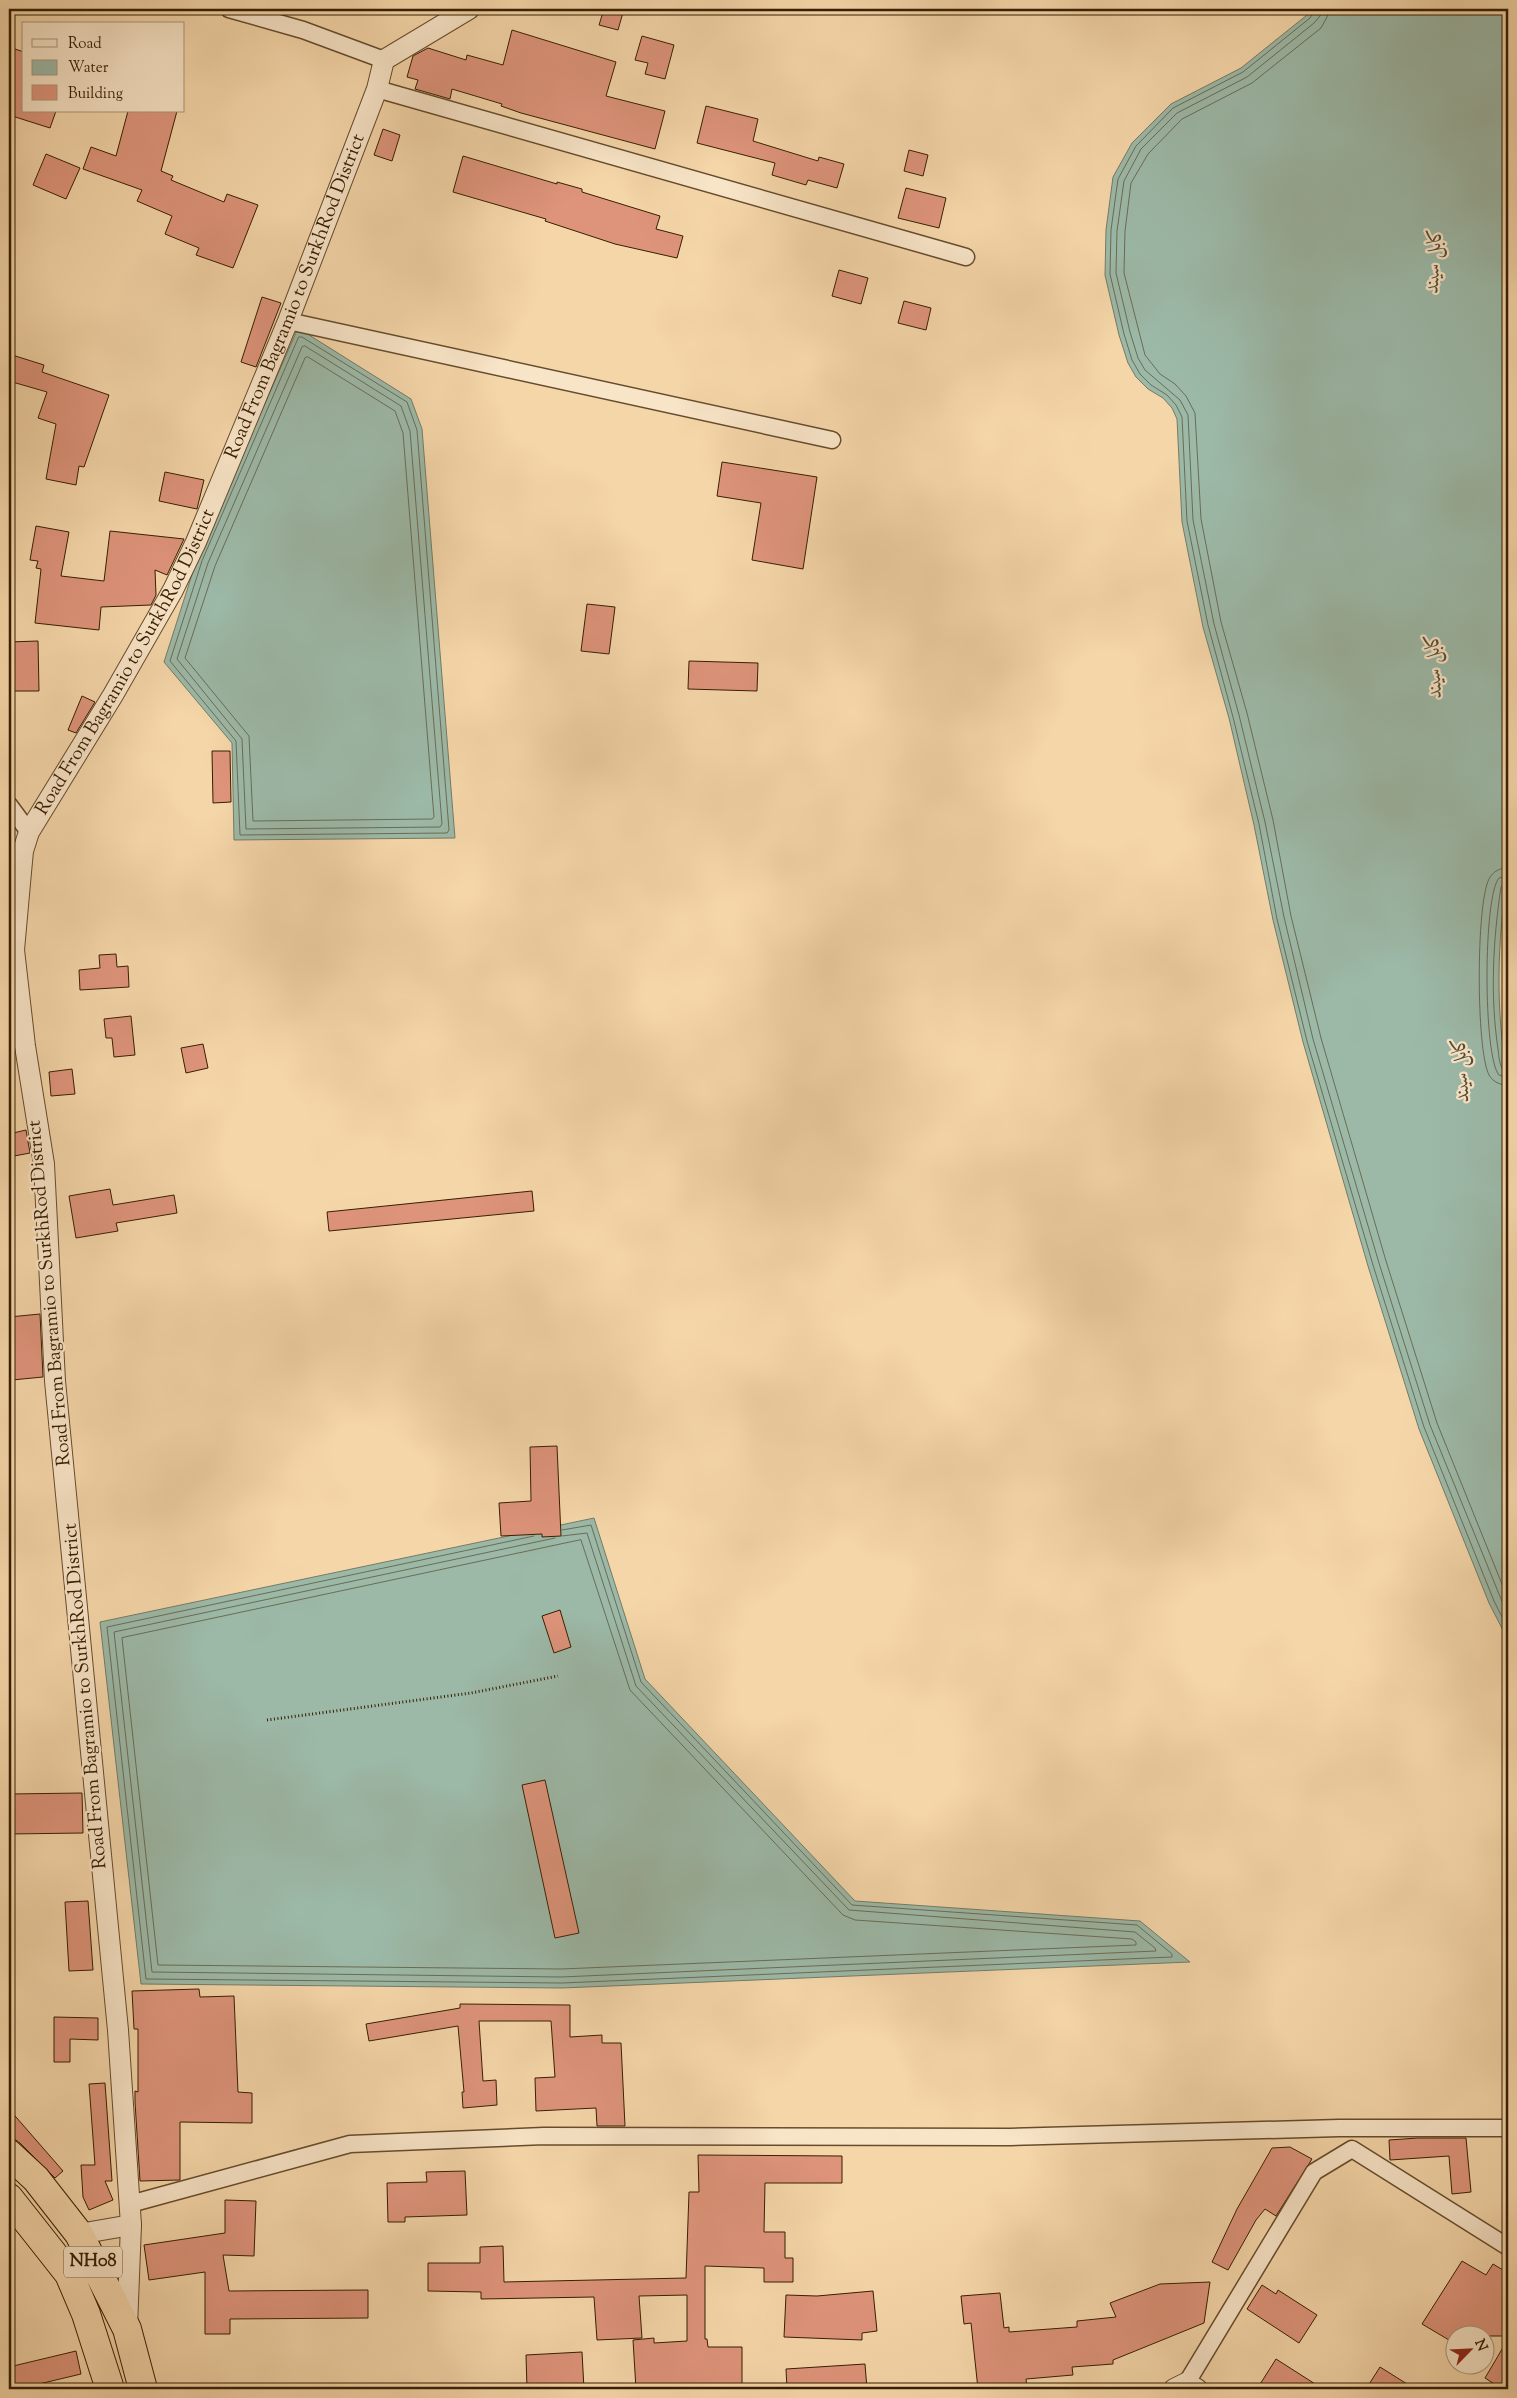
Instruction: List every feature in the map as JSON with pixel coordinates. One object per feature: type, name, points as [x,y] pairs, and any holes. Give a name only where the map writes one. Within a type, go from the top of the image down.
[{"type":"highway","name":"NH08","points":[[9,2154],[36,2180],[79,2234],[127,2329],[143,2389]]},
{"type":"highway","name":"NH08","points":[[9,2198],[69,2274],[86,2314],[110,2389]]},
{"type":"street","points":[[230,9],[304,30],[384,60],[469,9]]},
{"type":"street","name":"Road From Bagramio to SurkhRod District","points":[[127,2329],[131,2225],[118,2030],[55,1381],[44,1164],[25,1046],[14,950],[23,851],[29,832],[113,695],[173,590],[196,542],[288,321],[377,89],[384,60]]},
{"type":"street","points":[[377,89],[966,257]]},
{"type":"street","points":[[288,321],[832,440]]},
{"type":"street","points":[[9,805],[29,832]]},
{"type":"street","points":[[130,2204],[350,2144],[544,2136],[1010,2138],[1339,2128],[1508,2128]]},
{"type":"street","points":[[1185,2388],[1314,2172],[1352,2149],[1508,2247]]},
{"type":"street","points":[[79,2234],[131,2225]]},
{"type":"path","points":[[267,1720],[471,1693],[558,1676]]},
{"type":"water","name":"کابل سيند","points":[[1311,9],[1508,9],[1508,872],[1500,950],[1499,1002],[1508,1080],[1508,1640],[1489,1603],[1419,1429],[1368,1266],[1303,1042],[1273,920],[1254,825],[1229,718],[1203,627],[1182,522],[1177,419],[1172,408],[1163,398],[1148,389],[1136,377],[1128,363],[1119,335],[1105,275],[1106,230],[1113,177],[1132,143],[1171,104],[1241,68],[1307,15]]},
{"type":"water","points":[[298,328],[411,399],[422,429],[455,838],[234,840],[232,743],[164,662],[197,559]]},
{"type":"water","points":[[594,1518],[645,1679],[855,1901],[1140,1921],[1190,1962],[562,1988],[141,1984],[100,1622]]},
{"type":"building","points":[[604,9],[624,9],[618,30],[599,25]]},
{"type":"building","points":[[512,30],[616,62],[606,96],[665,111],[655,149],[521,113],[501,106],[502,104],[452,89],[450,99],[415,89],[418,80],[407,77],[413,56],[428,48],[466,60],[467,55],[503,65]]},
{"type":"building","points":[[642,36],[674,45],[665,79],[645,74],[648,63],[635,60]]},
{"type":"building","points":[[9,47],[22,51],[22,112],[56,112],[50,128],[9,115]]},
{"type":"building","points":[[706,106],[758,119],[753,141],[818,161],[819,157],[844,164],[837,188],[808,180],[806,185],[772,175],[775,163],[697,143]]},
{"type":"building","points":[[128,112],[177,112],[161,171],[173,176],[171,180],[224,202],[227,194],[258,205],[233,268],[196,255],[199,248],[165,234],[172,216],[137,201],[142,190],[83,169],[91,147],[116,156]]},
{"type":"building","points":[[383,129],[400,135],[392,161],[374,155]]},
{"type":"building","points":[[909,150],[928,155],[923,176],[904,171]]},
{"type":"building","points":[[46,154],[80,168],[66,199],[33,185]]},
{"type":"building","points":[[463,156],[557,184],[557,182],[582,189],[582,192],[660,216],[656,229],[683,236],[677,258],[615,244],[545,221],[546,219],[453,192]]},
{"type":"building","points":[[906,188],[946,198],[939,228],[898,218]]},
{"type":"building","points":[[839,270],[868,278],[861,304],[832,296]]},
{"type":"building","points":[[262,297],[281,303],[256,367],[241,362]]},
{"type":"building","points":[[904,301],[931,308],[926,330],[898,323]]},
{"type":"building","points":[[9,354],[44,365],[42,372],[109,395],[84,467],[79,466],[76,485],[46,479],[56,424],[38,418],[47,392],[9,381]]},
{"type":"building","points":[[722,462],[817,477],[803,569],[752,560],[761,503],[717,496]]},
{"type":"building","points":[[165,472],[204,480],[197,509],[159,501]]},
{"type":"building","points":[[36,526],[69,532],[61,576],[104,581],[110,531],[184,539],[167,575],[155,570],[156,595],[151,605],[101,607],[99,630],[35,623],[41,569],[36,568],[38,561],[30,560]]},
{"type":"building","points":[[587,604],[615,607],[609,654],[581,651]]},
{"type":"building","points":[[38,641],[39,691],[9,691],[9,642]]},
{"type":"building","points":[[689,661],[758,663],[757,691],[688,689]]},
{"type":"building","points":[[82,696],[95,702],[76,733],[68,730]]},
{"type":"building","points":[[212,751],[230,751],[231,802],[213,803]]},
{"type":"building","points":[[116,954],[117,967],[128,966],[129,987],[80,990],[79,970],[100,968],[99,955]]},
{"type":"building","points":[[131,1016],[135,1055],[114,1057],[112,1038],[106,1038],[104,1019]]},
{"type":"building","points":[[203,1044],[208,1068],[186,1073],[181,1048]]},
{"type":"building","points":[[72,1069],[75,1094],[51,1096],[49,1072]]},
{"type":"building","points":[[26,1130],[30,1153],[9,1157],[9,1134]]},
{"type":"building","points":[[110,1189],[113,1205],[174,1195],[177,1213],[116,1223],[118,1231],[76,1238],[69,1196]]},
{"type":"building","points":[[532,1191],[534,1211],[329,1231],[327,1212]]},
{"type":"building","points":[[40,1314],[43,1377],[12,1380],[9,1317]]},
{"type":"building","points":[[557,1446],[561,1536],[542,1537],[542,1534],[501,1536],[499,1503],[531,1501],[530,1447]]},
{"type":"building","points":[[560,1610],[571,1647],[554,1653],[542,1616]]},
{"type":"building","points":[[545,1780],[579,1933],[555,1938],[522,1785]]},
{"type":"building","points":[[82,1793],[83,1833],[9,1834],[9,1794]]},
{"type":"building","points":[[88,1901],[93,1970],[69,1971],[65,1902]]},
{"type":"building","points":[[199,1989],[200,1997],[234,1996],[238,2092],[252,2093],[252,2123],[180,2122],[180,2180],[140,2181],[135,2102],[135,2091],[138,2092],[138,2029],[134,2029],[132,1991]]},
{"type":"building","points":[[460,2004],[570,2005],[570,2037],[602,2035],[602,2043],[621,2043],[625,2126],[597,2126],[596,2108],[536,2111],[535,2078],[555,2077],[551,2021],[479,2021],[483,2081],[496,2080],[497,2105],[463,2108],[462,2092],[464,2092],[458,2026],[369,2041],[366,2024],[460,2008]]},
{"type":"building","points":[[54,2017],[98,2018],[98,2040],[70,2039],[70,2062],[54,2062]]},
{"type":"building","points":[[105,2083],[112,2181],[105,2181],[113,2200],[89,2210],[83,2197],[81,2165],[95,2165],[89,2084]]},
{"type":"building","points":[[9,2109],[63,2171],[55,2178],[20,2143],[9,2135]]},
{"type":"building","points":[[1466,2138],[1471,2192],[1452,2194],[1449,2156],[1390,2160],[1389,2140]]},
{"type":"building","points":[[1290,2147],[1312,2159],[1276,2216],[1265,2209],[1256,2220],[1228,2270],[1212,2262],[1237,2209],[1272,2148]]},
{"type":"building","points":[[698,2155],[842,2156],[842,2183],[765,2183],[764,2232],[785,2232],[785,2258],[793,2258],[793,2282],[764,2282],[764,2268],[705,2266],[705,2339],[707,2339],[708,2347],[742,2347],[742,2389],[636,2389],[633,2340],[654,2338],[654,2343],[687,2341],[687,2295],[639,2296],[642,2338],[597,2340],[594,2297],[481,2299],[481,2292],[428,2291],[428,2263],[480,2263],[480,2247],[503,2246],[504,2282],[686,2278],[689,2192],[699,2192]]},
{"type":"building","points":[[465,2171],[467,2215],[405,2217],[405,2222],[388,2222],[387,2183],[427,2182],[426,2172]]},
{"type":"building","points":[[225,2200],[256,2201],[254,2256],[223,2255],[229,2291],[368,2290],[368,2318],[230,2319],[230,2334],[205,2334],[205,2272],[149,2280],[144,2245],[225,2233]]},
{"type":"building","points":[[1462,2261],[1486,2275],[1493,2264],[1508,2273],[1508,2336],[1494,2336],[1494,2326],[1444,2326],[1444,2337],[1422,2324]]},
{"type":"building","points":[[1210,2282],[1204,2323],[1113,2360],[1113,2364],[1072,2367],[1073,2375],[1026,2379],[1027,2389],[978,2389],[971,2323],[964,2324],[961,2296],[1000,2293],[1004,2328],[1009,2327],[1009,2332],[1077,2327],[1077,2321],[1116,2317],[1110,2303],[1160,2284]]},
{"type":"building","points":[[1262,2285],[1276,2294],[1278,2290],[1317,2315],[1299,2343],[1247,2309]]},
{"type":"building","points":[[873,2291],[877,2331],[862,2333],[862,2340],[784,2337],[786,2295],[817,2296]]},
{"type":"building","points":[[1508,2339],[1508,2378],[1502,2389],[1485,2378],[1486,2376],[1494,2376],[1494,2363]]},
{"type":"building","points":[[76,2351],[81,2374],[18,2389],[9,2389],[9,2367]]},
{"type":"building","points":[[582,2352],[584,2389],[527,2389],[526,2355]]},
{"type":"building","points":[[1276,2359],[1323,2389],[1257,2389]]},
{"type":"building","points":[[865,2364],[867,2389],[787,2389],[786,2369]]},
{"type":"building","points":[[1380,2367],[1415,2389],[1366,2389]]}]
